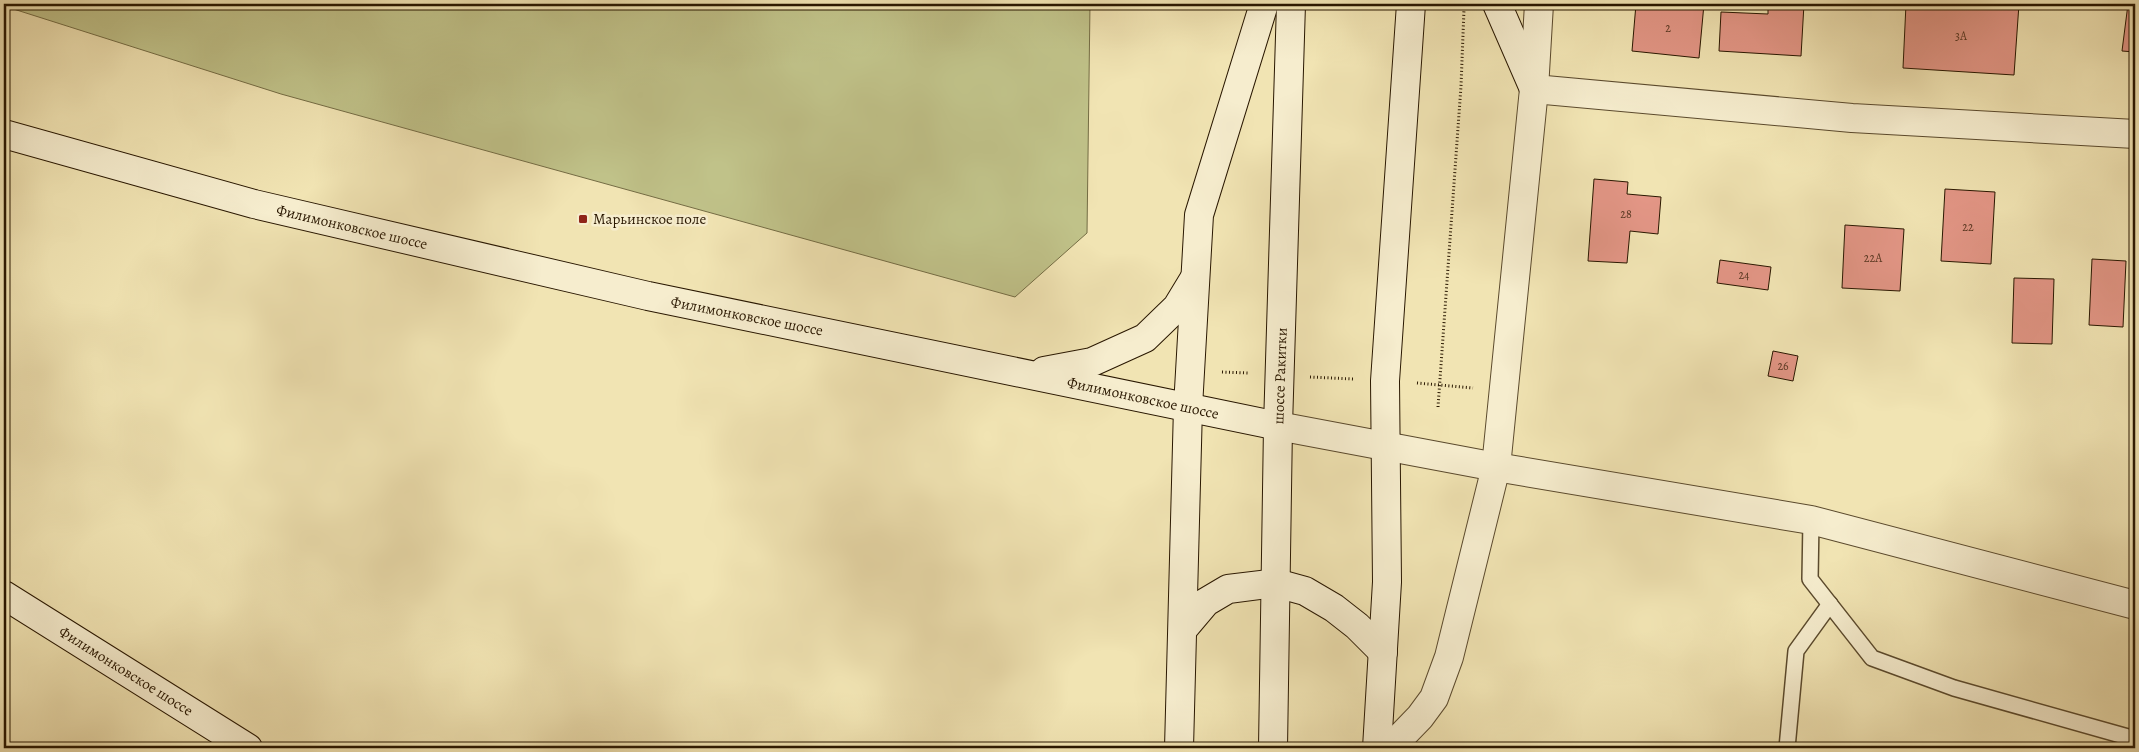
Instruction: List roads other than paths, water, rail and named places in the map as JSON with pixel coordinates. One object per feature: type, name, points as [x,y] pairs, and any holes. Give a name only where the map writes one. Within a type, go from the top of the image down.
[{"type":"street","points":[[1179,748],[1184,628],[1188,407],[1199,215],[1264,4]]},
{"type":"street","name":"шоссе Ракитки","points":[[1273,748],[1278,426],[1291,4]]},
{"type":"street","points":[[1377,748],[1387,582],[1385,381],[1411,4]]},
{"type":"street","points":[[1497,4],[1534,89]]},
{"type":"street","points":[[1390,748],[1420,717],[1434,698],[1448,657],[1496,468],[1534,89],[1538,4]]},
{"type":"street","points":[[1534,89],[1852,118],[2135,134]]},
{"type":"street","name":"Филимонковское шоссе","points":[[4,134],[254,204],[648,296],[1030,373],[1278,426],[1496,468],[1811,520],[2135,605]]},
{"type":"street","points":[[1030,373],[1092,362],[1145,338],[1177,307],[1196,275]]},
{"type":"street","points":[[1184,628],[1206,602],[1228,589],[1276,583],[1305,591],[1334,608],[1357,626],[1383,652]]},
{"type":"street","name":"Филимонковское шоссе","points":[[4,594],[248,748]]},
{"type":"lane","points":[[1811,520],[1810,579],[1872,658],[1954,688],[2135,739],[2131,748]]},
{"type":"lane","points":[[1787,748],[1796,651],[1830,604]]},
{"type":"place","name":"Марьинское поле","points":[[583,219]]}]
